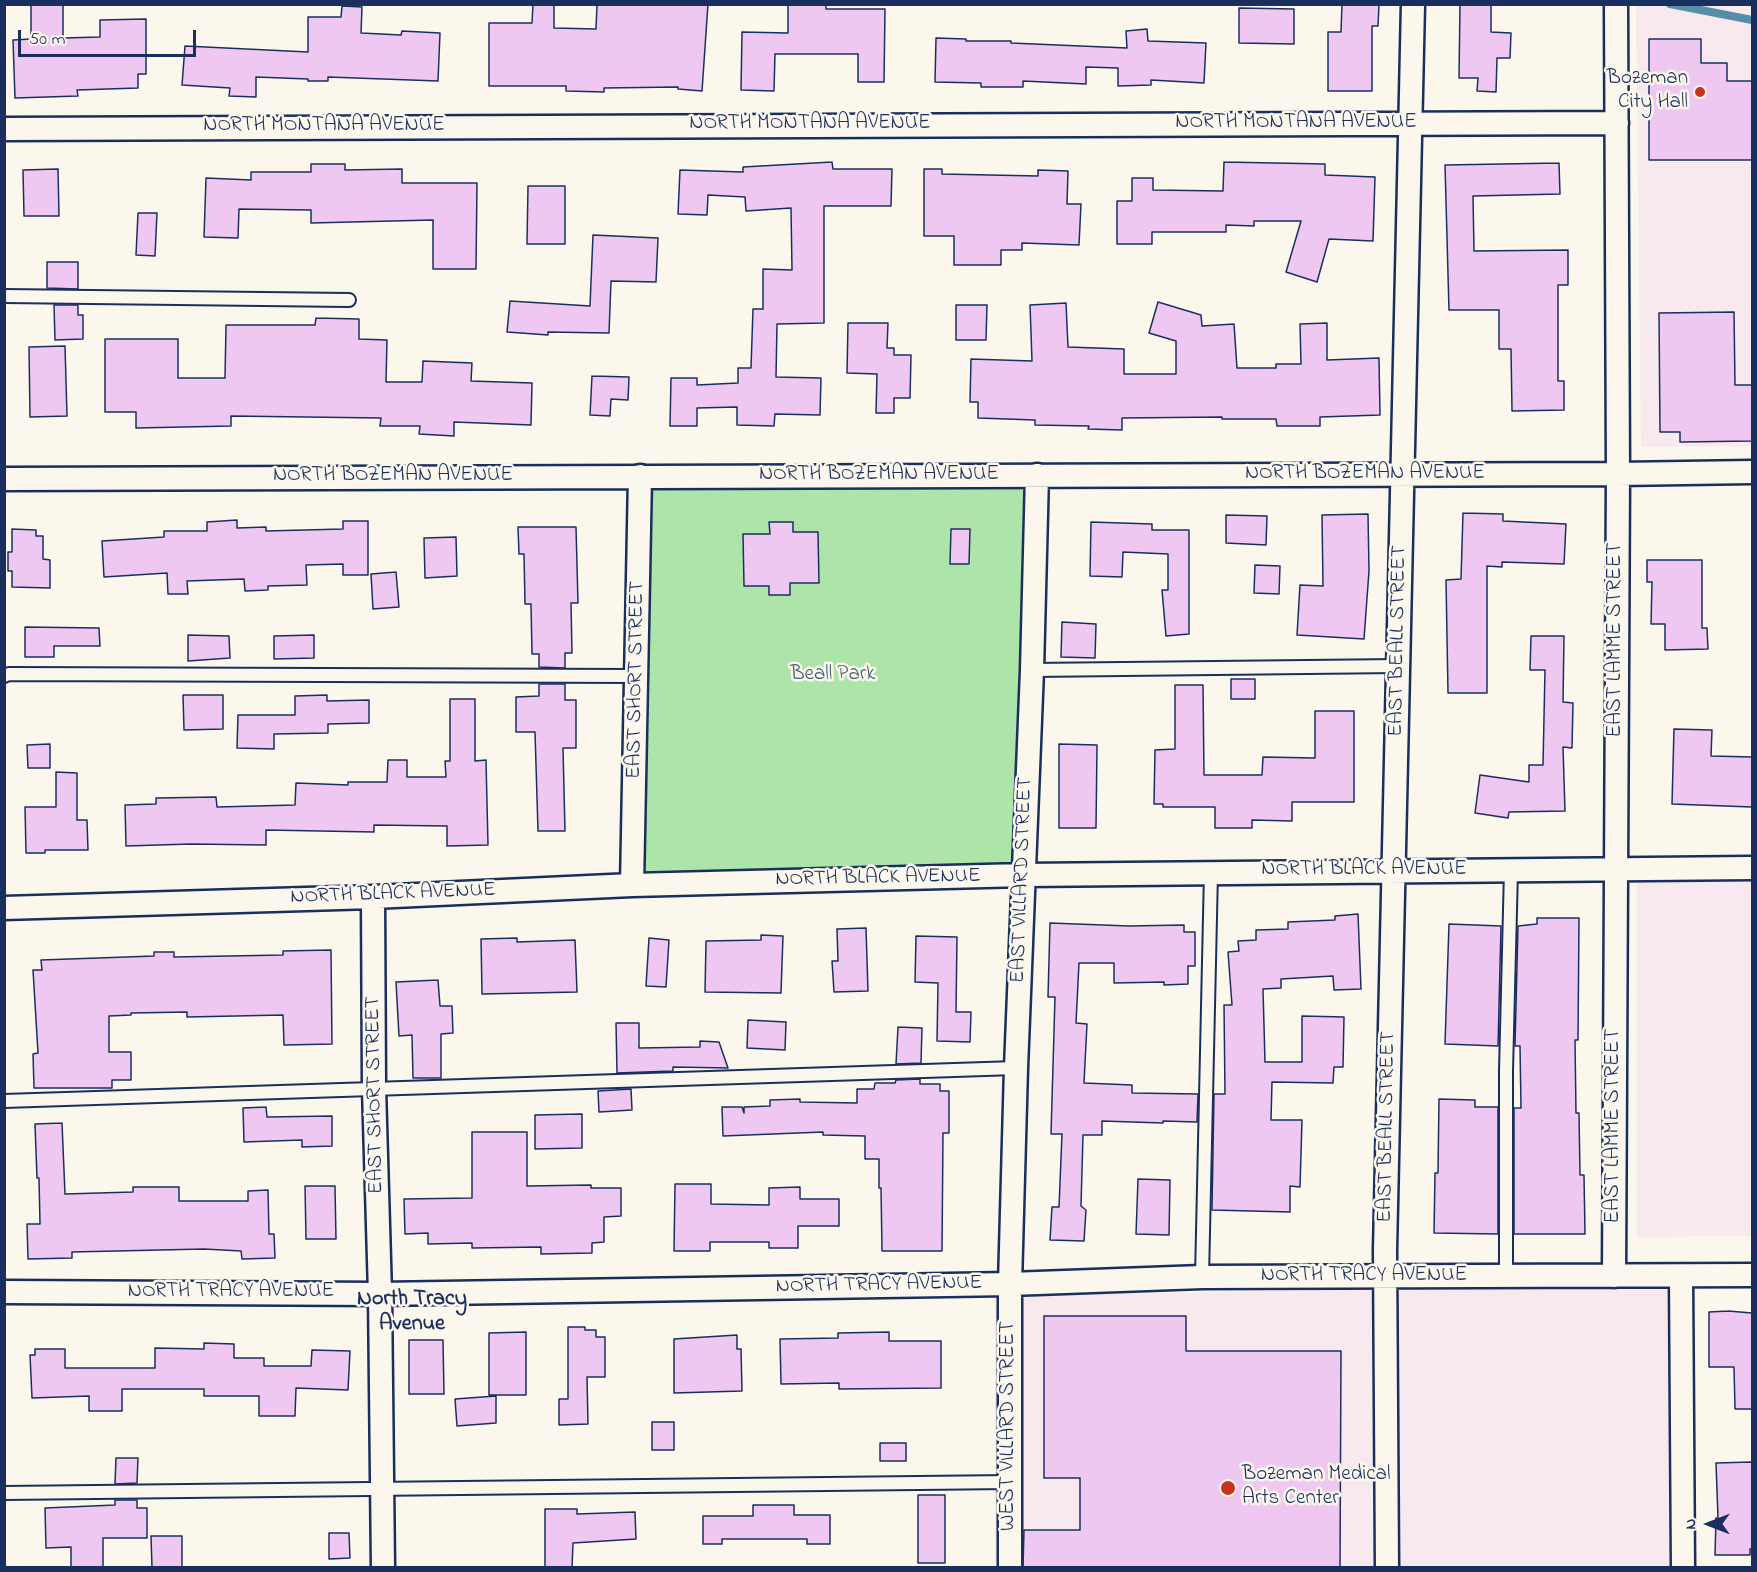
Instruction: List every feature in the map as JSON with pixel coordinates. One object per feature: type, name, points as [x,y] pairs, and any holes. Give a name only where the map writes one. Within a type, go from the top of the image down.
[{"type":"street","name":"EAST BEALL STREET","points":[[1387,1568],[1385,1277],[1413,4]]},
{"type":"street","name":"EAST LAMME STREET","points":[[1614,1276],[1618,474],[1616,4]]},
{"type":"street","name":"NORTH MONTANA AVENUE","points":[[4,129],[1617,123]]},
{"type":"street","name":"NORTH BOZEMAN AVENUE","points":[[4,478],[1752,472]]},
{"type":"street","name":"EAST VILLARD STREET","points":[[1010,1284],[1037,475]]},
{"type":"street","name":"EAST SHORT STREET","points":[[632,885],[640,476]]},
{"type":"street","name":"NORTH BLACK AVENUE","points":[[4,908],[373,897],[632,885],[1024,875],[1752,868]]},
{"type":"street","name":"EAST SHORT STREET","points":[[373,897],[383,1568]]},
{"type":"street","name":"NORTH TRACY AVENUE","points":[[4,1292],[380,1294],[1010,1284],[1202,1277],[1752,1275]]},
{"type":"street","points":[[1681,1276],[1683,1568]]},
{"type":"street","name":"WEST VILLARD STREET","points":[[1010,1284],[1010,1568]]},
{"type":"lane","points":[[4,296],[349,300]]},
{"type":"lane","points":[[1032,670],[1398,666]]},
{"type":"lane","points":[[4,676],[9,674],[637,676]]},
{"type":"lane","points":[[1506,1276],[1506,1071],[1511,870]]},
{"type":"lane","points":[[1202,1277],[1210,872]]},
{"type":"lane","points":[[4,1101],[1016,1068]]},
{"type":"lane","points":[[4,1493],[1010,1482]]},
{"type":"shaded area","points":[[1636,5],[1752,5],[1752,446],[1641,447]]},
{"type":"shaded area","points":[[1637,878],[1752,881],[1752,1236],[1637,1237]]},
{"type":"shaded area","points":[[1669,1286],[1673,1567],[995,1568],[995,1296]]},
{"type":"green space","name":"Beall Park","points":[[1037,475],[1024,875],[632,885],[640,476]]},
{"type":"building","points":[[31,4],[63,4],[63,38],[100,37],[100,20],[146,19],[146,74],[138,74],[138,88],[77,90],[78,96],[15,98],[13,40],[31,39]]},
{"type":"building","points":[[533,4],[554,4],[554,28],[596,29],[597,4],[708,4],[702,91],[678,89],[678,87],[604,88],[604,92],[566,91],[566,86],[489,86],[489,23],[532,23]]},
{"type":"building","points":[[788,4],[826,4],[826,9],[885,9],[884,82],[858,82],[858,54],[775,54],[774,91],[741,90],[742,32],[788,33]]},
{"type":"building","points":[[1342,4],[1379,4],[1378,26],[1372,26],[1372,91],[1328,91],[1328,32],[1341,32]]},
{"type":"building","points":[[1460,4],[1491,4],[1491,32],[1511,33],[1510,58],[1497,58],[1496,92],[1477,91],[1478,78],[1459,78]]},
{"type":"building","points":[[342,6],[362,7],[361,33],[401,35],[402,31],[440,33],[438,81],[328,77],[328,81],[308,81],[308,79],[256,77],[256,97],[229,96],[230,88],[182,85],[185,46],[308,52],[308,17],[341,17]]},
{"type":"building","points":[[1239,8],[1294,9],[1294,44],[1239,43]]},
{"type":"building","points":[[1147,29],[1148,41],[1206,43],[1204,83],[1151,80],[1151,85],[1118,86],[1118,68],[1086,67],[1086,84],[1023,81],[1023,87],[981,87],[981,83],[935,82],[936,38],[1127,48],[1126,31]]},
{"type":"building","name":"Bozeman City Hall","points":[[1649,39],[1701,39],[1701,63],[1727,63],[1727,81],[1752,81],[1752,160],[1649,160]]},
{"type":"building","points":[[832,162],[833,169],[892,169],[891,206],[824,206],[824,323],[777,324],[776,377],[821,378],[820,415],[775,414],[774,426],[737,425],[737,407],[697,408],[697,426],[670,426],[671,378],[697,378],[697,385],[738,383],[738,368],[751,368],[753,309],[763,309],[763,269],[792,270],[791,208],[746,211],[745,197],[708,195],[707,215],[678,214],[680,170],[743,172],[743,167]]},
{"type":"building","points":[[1224,162],[1325,164],[1325,175],[1375,177],[1373,241],[1329,239],[1317,282],[1286,272],[1301,221],[1254,221],[1254,226],[1226,225],[1226,232],[1152,232],[1152,244],[1117,244],[1117,201],[1132,201],[1132,178],[1153,178],[1153,190],[1223,191]]},
{"type":"building","points":[[1559,163],[1560,194],[1473,196],[1474,251],[1568,250],[1568,285],[1558,285],[1558,381],[1564,381],[1564,410],[1512,411],[1511,349],[1499,349],[1499,310],[1449,310],[1445,165]]},
{"type":"building","points":[[311,164],[345,164],[345,170],[402,169],[402,183],[477,183],[476,269],[433,269],[433,220],[311,223],[311,210],[239,209],[238,238],[204,237],[206,178],[251,180],[251,172],[311,172]]},
{"type":"building","points":[[58,169],[59,216],[24,216],[23,170]]},
{"type":"building","points":[[924,169],[942,169],[942,174],[1038,176],[1038,170],[1068,171],[1067,204],[1081,204],[1079,245],[1022,243],[1022,250],[1001,250],[1001,265],[954,265],[954,236],[924,236]]},
{"type":"building","points":[[528,186],[565,186],[565,244],[527,244]]},
{"type":"building","points":[[138,213],[157,213],[155,256],[136,255]]},
{"type":"building","points":[[593,235],[658,238],[656,282],[611,281],[609,333],[548,332],[548,335],[507,332],[510,301],[590,306]]},
{"type":"building","points":[[47,262],[78,262],[78,289],[47,288]]},
{"type":"building","points":[[1158,302],[1201,315],[1202,326],[1234,324],[1237,368],[1276,368],[1276,364],[1301,364],[1300,324],[1327,323],[1327,360],[1379,358],[1380,415],[1320,417],[1320,426],[1277,426],[1276,419],[1122,418],[1122,430],[1088,429],[1089,426],[1035,425],[1035,420],[978,418],[978,402],[970,402],[971,359],[1032,361],[1030,305],[1066,303],[1068,347],[1124,349],[1124,374],[1176,374],[1176,341],[1149,333]]},
{"type":"building","points":[[54,305],[78,305],[78,315],[83,315],[83,339],[55,340]]},
{"type":"building","points":[[956,305],[987,305],[986,340],[956,340]]},
{"type":"building","points":[[1734,312],[1735,385],[1752,385],[1752,441],[1680,442],[1680,432],[1660,432],[1659,313]]},
{"type":"building","points":[[316,318],[359,319],[359,339],[387,340],[386,382],[422,382],[423,361],[472,363],[471,381],[532,383],[531,425],[454,422],[454,436],[419,434],[420,426],[380,426],[381,418],[231,416],[231,426],[136,428],[136,412],[105,412],[105,339],[178,339],[178,378],[225,378],[226,325],[315,325]]},
{"type":"building","points":[[848,323],[888,323],[887,348],[894,348],[894,355],[911,355],[910,398],[894,398],[894,413],[876,413],[877,374],[847,373]]},
{"type":"building","points":[[65,346],[67,416],[30,417],[29,347]]},
{"type":"building","points":[[592,376],[629,377],[628,400],[611,399],[610,416],[590,415]]},
{"type":"building","points":[[1463,513],[1503,514],[1503,521],[1566,524],[1564,564],[1502,562],[1502,567],[1487,566],[1487,693],[1448,693],[1446,580],[1461,579]]},
{"type":"building","points":[[1368,514],[1369,571],[1364,639],[1297,635],[1300,585],[1323,586],[1322,515]]},
{"type":"building","points":[[1226,515],[1267,516],[1266,545],[1226,543]]},
{"type":"building","points":[[237,520],[237,528],[266,527],[266,531],[343,529],[343,521],[368,521],[368,575],[343,575],[343,564],[306,565],[307,585],[268,586],[268,590],[245,591],[244,579],[187,581],[188,594],[168,594],[167,573],[104,577],[102,541],[164,537],[164,531],[207,531],[207,522]]},
{"type":"building","points":[[769,522],[793,522],[793,532],[818,532],[819,583],[790,583],[790,595],[769,595],[769,586],[744,586],[743,534],[770,534]]},
{"type":"building","points":[[1091,522],[1152,524],[1152,530],[1189,530],[1189,634],[1166,636],[1162,590],[1168,590],[1168,554],[1123,552],[1122,577],[1090,576]]},
{"type":"building","points":[[518,527],[576,527],[578,603],[571,603],[572,653],[565,653],[565,668],[539,667],[539,654],[532,654],[531,604],[525,604],[524,554],[519,554]]},
{"type":"building","points":[[12,529],[36,530],[36,536],[43,536],[43,559],[50,560],[50,588],[12,587],[12,571],[8,571],[8,552],[12,552]]},
{"type":"building","points":[[951,529],[970,529],[969,564],[950,564]]},
{"type":"building","points":[[456,537],[457,576],[425,578],[424,538]]},
{"type":"building","points":[[1647,560],[1702,560],[1702,628],[1707,628],[1708,649],[1665,650],[1665,624],[1651,624],[1652,582],[1647,582]]},
{"type":"building","points":[[1255,565],[1280,566],[1279,594],[1254,593]]},
{"type":"building","points":[[396,572],[399,607],[373,609],[371,574]]},
{"type":"building","points":[[1062,622],[1096,624],[1095,658],[1061,657]]},
{"type":"building","points":[[25,627],[99,628],[100,646],[54,646],[54,657],[25,657]]},
{"type":"building","points":[[188,635],[229,636],[230,658],[188,661]]},
{"type":"building","points":[[314,635],[314,658],[274,659],[274,636]]},
{"type":"building","points":[[1531,636],[1564,636],[1563,702],[1573,703],[1572,748],[1563,747],[1565,811],[1509,812],[1508,818],[1475,813],[1480,775],[1529,782],[1529,765],[1543,765],[1545,670],[1530,670]]},
{"type":"building","points":[[1231,679],[1255,679],[1255,699],[1231,699]]},
{"type":"building","points":[[539,684],[565,684],[565,700],[576,700],[576,748],[563,748],[565,831],[538,831],[535,732],[516,732],[516,697],[539,696]]},
{"type":"building","points":[[1175,685],[1203,685],[1204,775],[1262,775],[1263,757],[1315,758],[1315,711],[1354,711],[1354,802],[1292,802],[1292,821],[1252,820],[1252,828],[1215,828],[1215,807],[1163,807],[1163,804],[1154,804],[1155,750],[1175,749]]},
{"type":"building","points":[[183,695],[223,695],[223,729],[184,730]]},
{"type":"building","points":[[327,695],[327,701],[369,700],[369,723],[328,724],[328,733],[274,734],[274,749],[237,748],[238,715],[295,715],[295,696]]},
{"type":"building","points":[[450,699],[475,699],[475,761],[486,760],[488,845],[447,846],[447,826],[374,825],[374,832],[266,830],[266,845],[126,846],[125,805],[156,804],[156,798],[216,797],[217,807],[295,805],[296,783],[348,785],[348,782],[387,782],[388,760],[407,760],[407,777],[446,777],[445,761],[450,761]]},
{"type":"building","points":[[1674,729],[1712,730],[1711,756],[1752,757],[1752,807],[1672,804]]},
{"type":"building","points":[[50,744],[50,768],[28,768],[27,745]]},
{"type":"building","points":[[1059,744],[1097,745],[1096,828],[1059,828]]},
{"type":"building","points":[[56,772],[77,773],[77,820],[87,820],[88,850],[45,850],[45,853],[26,853],[25,807],[56,807]]},
{"type":"building","points":[[1358,914],[1361,989],[1334,990],[1333,976],[1281,979],[1281,988],[1263,989],[1265,1062],[1302,1062],[1302,1016],[1344,1017],[1343,1067],[1334,1067],[1333,1083],[1272,1082],[1271,1120],[1302,1120],[1300,1187],[1290,1186],[1290,1212],[1212,1210],[1214,1094],[1225,1094],[1224,1005],[1232,1005],[1228,952],[1239,951],[1238,941],[1256,940],[1256,930],[1288,929],[1288,922],[1335,920],[1335,916]]},
{"type":"building","points":[[1537,918],[1579,918],[1578,1040],[1575,1040],[1576,1113],[1579,1113],[1580,1175],[1584,1175],[1585,1234],[1514,1234],[1514,1108],[1521,1108],[1520,1046],[1515,1046],[1518,926],[1537,924]]},
{"type":"building","points":[[1050,923],[1129,926],[1184,925],[1184,932],[1195,932],[1195,966],[1188,966],[1188,984],[1114,983],[1114,963],[1079,963],[1076,1023],[1087,1024],[1084,1083],[1132,1085],[1132,1093],[1198,1094],[1197,1122],[1102,1121],[1102,1135],[1083,1135],[1081,1206],[1086,1210],[1084,1241],[1050,1240],[1052,1207],[1059,1207],[1062,1134],[1051,1134],[1055,997],[1048,997]]},
{"type":"building","points":[[1449,924],[1501,926],[1498,1046],[1445,1044]]},
{"type":"building","points":[[866,928],[868,991],[834,992],[832,961],[838,961],[837,929]]},
{"type":"building","points":[[761,935],[783,936],[781,993],[705,992],[706,941],[761,940]]},
{"type":"building","points":[[916,936],[957,937],[956,1012],[971,1012],[970,1042],[937,1041],[938,983],[915,982]]},
{"type":"building","points":[[517,938],[517,942],[575,940],[577,992],[482,994],[481,939]]},
{"type":"building","points":[[649,938],[669,940],[666,987],[646,986]]},
{"type":"building","points":[[331,950],[332,1044],[284,1045],[283,1015],[187,1017],[187,1012],[131,1013],[131,1015],[109,1016],[109,1052],[131,1052],[131,1080],[112,1080],[112,1088],[34,1088],[33,1054],[38,1053],[33,970],[42,970],[41,960],[154,956],[154,952],[174,952],[174,957],[283,955],[283,951]]},
{"type":"building","points":[[438,980],[440,1006],[452,1006],[453,1033],[441,1034],[441,1078],[413,1078],[412,1035],[399,1036],[396,982]]},
{"type":"building","points":[[748,1020],[786,1022],[785,1050],[747,1048]]},
{"type":"building","points":[[616,1023],[639,1023],[639,1048],[700,1047],[700,1041],[719,1042],[728,1068],[673,1067],[673,1071],[617,1073]]},
{"type":"building","points":[[898,1027],[922,1028],[921,1063],[896,1064]]},
{"type":"building","points":[[920,1079],[920,1084],[940,1084],[940,1091],[949,1091],[949,1133],[943,1133],[942,1251],[882,1251],[879,1159],[865,1159],[865,1136],[823,1135],[823,1132],[723,1136],[722,1107],[742,1107],[744,1113],[744,1107],[770,1106],[770,1100],[800,1099],[800,1102],[857,1103],[857,1089],[874,1089],[875,1083]]},
{"type":"building","points":[[631,1089],[632,1110],[599,1112],[598,1091]]},
{"type":"building","points":[[1439,1099],[1475,1100],[1475,1107],[1498,1107],[1498,1234],[1434,1233]]},
{"type":"building","points":[[266,1107],[267,1117],[332,1116],[332,1146],[302,1147],[302,1140],[244,1142],[243,1108]]},
{"type":"building","points":[[582,1114],[582,1148],[535,1149],[535,1115]]},
{"type":"building","points":[[62,1123],[65,1194],[133,1192],[133,1187],[179,1187],[179,1201],[248,1201],[248,1191],[268,1190],[269,1234],[274,1234],[275,1258],[242,1259],[241,1251],[204,1249],[72,1252],[72,1258],[28,1259],[27,1224],[40,1224],[35,1124]]},
{"type":"building","points":[[472,1132],[527,1132],[527,1186],[591,1185],[591,1188],[621,1188],[621,1216],[604,1217],[604,1242],[592,1243],[592,1253],[541,1254],[541,1247],[472,1248],[472,1243],[428,1244],[428,1233],[405,1234],[404,1199],[472,1198]]},
{"type":"building","points":[[1138,1179],[1170,1180],[1169,1235],[1136,1234]]},
{"type":"building","points":[[675,1184],[711,1184],[711,1204],[769,1205],[769,1188],[800,1187],[800,1199],[839,1199],[839,1226],[798,1226],[798,1248],[769,1248],[769,1242],[710,1242],[710,1251],[674,1251]]},
{"type":"building","points":[[305,1186],[335,1186],[336,1239],[306,1239]]},
{"type":"building","points":[[1709,1312],[1752,1313],[1752,1409],[1735,1409],[1734,1367],[1709,1367]]},
{"type":"building","points":[[1044,1316],[1186,1316],[1186,1351],[1341,1351],[1340,1568],[1023,1568],[1024,1530],[1080,1530],[1080,1478],[1044,1478]]},
{"type":"building","points":[[568,1327],[585,1327],[585,1330],[596,1330],[596,1337],[605,1337],[605,1377],[587,1377],[588,1424],[559,1425],[559,1399],[568,1399]]},
{"type":"building","points":[[526,1332],[526,1395],[489,1395],[489,1333]]},
{"type":"building","points":[[889,1332],[889,1341],[941,1341],[941,1388],[839,1389],[839,1383],[781,1384],[780,1339],[838,1338],[838,1333]]},
{"type":"building","points":[[737,1335],[737,1349],[741,1349],[742,1391],[674,1393],[674,1339]]},
{"type":"building","points":[[409,1340],[443,1340],[444,1394],[409,1394]]},
{"type":"building","points":[[204,1343],[234,1344],[234,1358],[264,1358],[264,1366],[311,1366],[312,1350],[350,1351],[348,1390],[296,1388],[295,1416],[259,1416],[259,1396],[204,1396],[204,1389],[122,1389],[122,1411],[89,1411],[89,1396],[32,1398],[30,1355],[35,1355],[35,1349],[65,1349],[65,1368],[155,1368],[155,1348],[204,1349]]},
{"type":"building","points":[[496,1396],[496,1423],[457,1426],[455,1399]]},
{"type":"building","points":[[652,1422],[674,1422],[674,1450],[652,1450]]},
{"type":"building","points":[[880,1443],[906,1443],[906,1461],[880,1461]]},
{"type":"building","points":[[116,1458],[138,1458],[137,1483],[115,1484]]},
{"type":"building","points":[[1752,1462],[1752,1549],[1750,1549],[1750,1555],[1715,1555],[1716,1518],[1718,1518],[1716,1463]]},
{"type":"building","points":[[918,1495],[945,1495],[945,1563],[918,1563]]},
{"type":"building","points":[[115,1500],[137,1500],[137,1508],[147,1508],[147,1538],[103,1538],[103,1568],[71,1568],[71,1547],[46,1548],[45,1508],[115,1505]]},
{"type":"building","points":[[753,1505],[794,1505],[794,1515],[830,1515],[830,1544],[807,1544],[807,1539],[722,1539],[722,1544],[703,1544],[703,1516],[753,1516]]},
{"type":"building","points":[[545,1509],[577,1509],[577,1514],[635,1512],[636,1539],[573,1543],[572,1568],[545,1568]]},
{"type":"building","points":[[329,1533],[349,1533],[350,1558],[329,1559]]},
{"type":"building","points":[[151,1536],[182,1536],[182,1568],[152,1568]]},
{"type":"waterway","points":[[1670,4],[1752,20]]},
{"type":"place","name":"Bozeman City Hall","points":[[1700,92]]},
{"type":"place","name":"Bozeman Medical Arts Center","points":[[1228,1488]]},
{"type":"district","name":"North Tracy Avenue","points":[[412,1312]]}]
